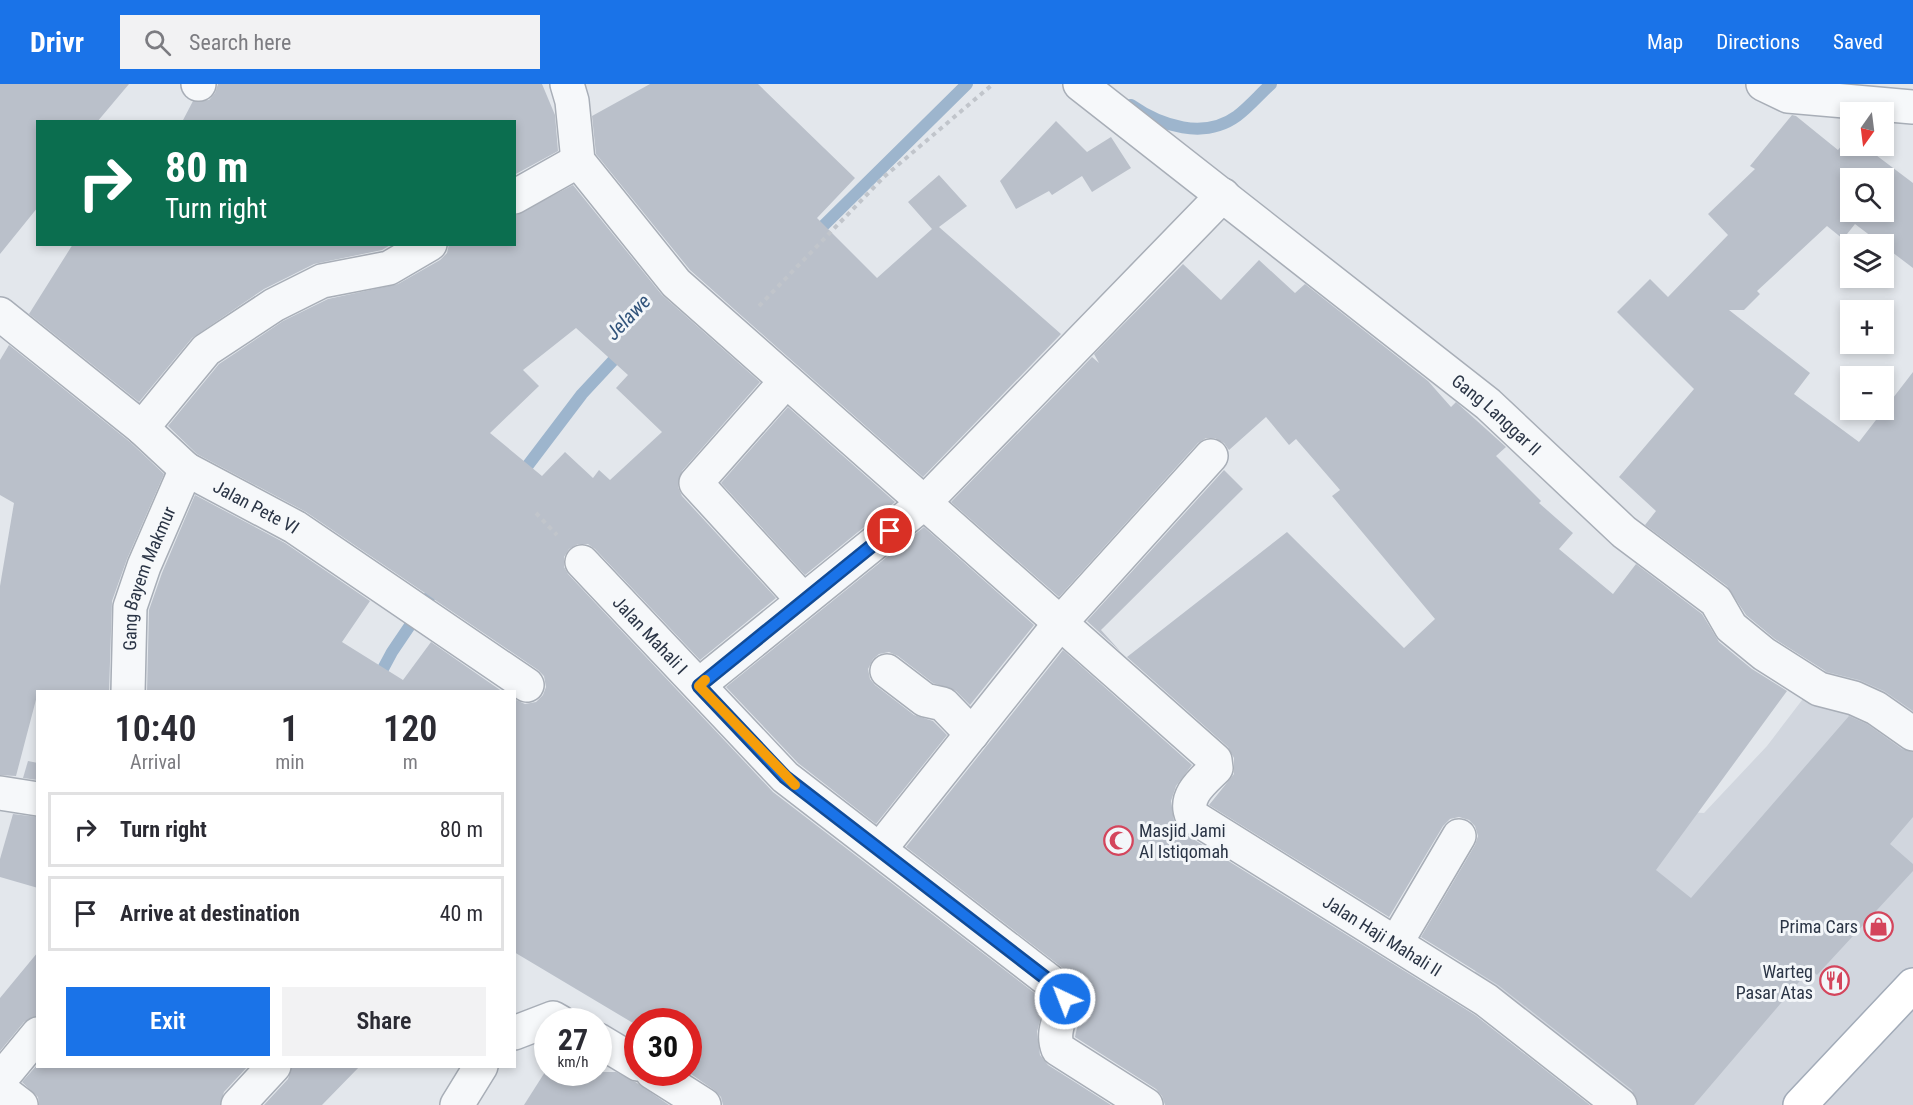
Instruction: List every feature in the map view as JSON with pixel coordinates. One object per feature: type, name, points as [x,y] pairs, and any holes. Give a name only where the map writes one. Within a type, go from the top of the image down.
[{"type":"main road","points":[[1800,1105],[1913,985]]},
{"type":"street","points":[[567,84],[572,101],[578,161],[686,292],[1061,622]]},
{"type":"street","name":"Gang Langgar II","points":[[1080,84],[1488,404],[1624,532],[1716,601],[1731,627],[1764,654],[1819,689],[1854,698],[1876,708],[1913,734]]},
{"type":"street","points":[[1763,84],[1788,96],[1913,107]]},
{"type":"street","points":[[516,196],[578,161]]},
{"type":"street","points":[[699,686],[924,503],[1223,195]]},
{"type":"street","points":[[142,428],[206,350],[274,305],[322,281],[389,268],[427,246]]},
{"type":"street","name":"Jalan Pete VI","points":[[0,314],[142,428],[186,469],[295,527],[434,619],[527,685]]},
{"type":"street","points":[[786,381],[696,483],[803,600]]},
{"type":"street","points":[[880,849],[1061,622],[1211,456]]},
{"type":"street","name":"Gang Bayem Makmur","points":[[128,690],[129,607],[186,469]]},
{"type":"street","name":"Jalan Mahali I","points":[[582,562],[785,777],[1065,993],[1065,1002],[1055,1032],[1058,1049],[1146,1105]]},
{"type":"street","name":"Jalan Haji Mahali II","points":[[1061,622],[1215,760],[1216,768],[1190,799],[1188,807],[1192,816],[1486,1000],[1620,1105]]},
{"type":"street","points":[[887,671],[925,700],[943,704],[972,734]]},
{"type":"street","points":[[0,793],[36,799]]},
{"type":"street","points":[[1396,943],[1459,836]]},
{"type":"street","points":[[516,1032],[534,1027]]},
{"type":"street","points":[[0,1080],[36,1036]]},
{"type":"street","points":[[238,1105],[272,1068]]},
{"type":"street","points":[[458,1105],[480,1068]]},
{"type":"street","points":[[674,1086],[704,1105]]},
{"type":"street","points":[[0,1089],[21,1105]]},
{"type":"path","points":[[753,312],[885,176],[993,84]]},
{"type":"shaded area","points":[[1913,555],[1913,1105],[1622,1105],[1466,985],[1539,879],[1690,812],[1704,813],[1767,746]]},
{"type":"building","points":[[0,84],[129,84],[99,120],[36,120],[36,209],[0,254]]},
{"type":"building","points":[[218,84],[542,84],[555,115],[558,151],[516,174],[516,120],[183,120],[193,101],[209,100]]},
{"type":"building","points":[[650,84],[758,84],[855,178],[817,218],[877,278],[932,229],[908,202],[939,175],[967,206],[939,227],[1061,334],[923,477],[690,270],[596,154],[592,116]]},
{"type":"building","points":[[1792,115],[1838,150],[1840,148],[1840,156],[1877,156],[1893,168],[1840,168],[1840,222],[1894,222],[1894,169],[1913,183],[1913,268],[1894,254],[1894,234],[1868,234],[1855,224],[1847,234],[1840,234],[1840,237],[1827,226],[1757,291],[1760,294],[1744,310],[1729,310],[1810,373],[1794,394],[1859,442],[1876,420],[1894,420],[1894,397],[1913,372],[1913,711],[1884,691],[1859,680],[1827,672],[1775,639],[1746,615],[1727,586],[1645,525],[1656,511],[1619,477],[1694,389],[1617,312],[1650,279],[1668,297],[1728,235],[1708,214],[1755,169],[1750,166]]},
{"type":"building","points":[[1056,121],[1087,152],[1111,137],[1131,168],[1092,192],[1082,176],[1052,195],[1049,191],[1016,209],[1000,181]]},
{"type":"building","points":[[573,185],[662,295],[760,382],[682,471],[678,487],[682,496],[776,598],[700,660],[588,544],[578,544],[569,549],[564,557],[564,567],[568,574],[773,792],[1045,1001],[1037,1032],[1040,1055],[1048,1065],[1111,1105],[723,1105],[721,1097],[702,1082],[702,1008],[624,1008],[624,1018],[612,1010],[612,1008],[608,1008],[516,953],[516,700],[525,704],[536,702],[543,695],[546,687],[544,676],[306,512],[197,454],[168,426],[219,364],[283,321],[328,299],[398,284],[440,260],[447,253],[449,246],[516,246],[516,215]],"holes":[[[576,328],[628,375],[616,388],[662,432],[610,480],[599,470],[593,478],[565,452],[542,476],[490,433],[539,386],[523,370]]]},
{"type":"building","points":[[72,246],[389,246],[382,250],[314,264],[264,289],[192,338],[139,402],[29,314]]},
{"type":"building","points":[[1259,260],[1295,293],[1305,284],[1428,381],[1451,407],[1456,402],[1506,447],[1496,456],[1541,501],[1539,503],[1573,533],[1559,549],[1613,594],[1636,564],[1702,614],[1719,642],[1752,669],[1787,691],[1656,870],[1691,898],[1849,716],[1867,724],[1902,749],[1913,752],[1913,817],[1890,844],[1913,864],[1913,871],[1817,975],[1810,969],[1694,1105],[1638,1105],[1632,1090],[1498,985],[1421,937],[1475,845],[1478,836],[1475,826],[1469,820],[1459,817],[1450,819],[1443,826],[1389,917],[1209,805],[1234,774],[1234,758],[1228,747],[1127,657],[1287,532],[1404,648],[1435,619],[1332,496],[1340,490],[1296,439],[1289,445],[1266,417],[1229,450],[1224,443],[1215,438],[1206,438],[1198,443],[1059,597],[951,502],[1092,357],[1099,363],[1094,354],[1183,264],[1221,300]]},
{"type":"building","points":[[9,345],[130,442],[164,474],[127,559],[112,601],[109,690],[36,690],[36,700],[16,776],[0,775],[0,586],[14,503],[0,495],[0,360]]},
{"type":"building","points":[[788,407],[895,502],[805,575],[721,483]]},
{"type":"building","points":[[1224,470],[1243,489],[1101,630],[1120,651],[1087,621]]},
{"type":"building","points":[[195,495],[285,543],[370,601],[342,642],[403,680],[431,642],[500,690],[147,690],[149,610]]},
{"type":"building","points":[[924,527],[1034,625],[970,705],[956,691],[933,683],[898,656],[889,652],[879,654],[873,659],[868,669],[870,679],[875,685],[914,715],[933,721],[947,735],[876,824],[798,763],[726,687]]},
{"type":"building","points":[[1063,650],[1192,765],[1176,786],[1171,801],[1174,821],[1182,832],[1475,1015],[1590,1105],[1165,1105],[1156,1089],[1075,1037],[1084,995],[1077,979],[906,847]]},
{"type":"building","points":[[28,761],[36,763],[36,780],[23,778]]},
{"type":"building","points":[[13,814],[36,817],[36,887],[0,877],[0,859]]},
{"type":"building","points":[[36,954],[36,1017],[24,1022],[0,1051],[0,998]]},
{"type":"building","points":[[36,1066],[246,1068],[224,1092],[220,1105],[39,1105],[38,1097],[22,1082]]},
{"type":"building","points":[[291,1068],[358,1068],[322,1105],[264,1105],[288,1079]]},
{"type":"building","points":[[612,1072],[616,1072],[624,1076],[624,1086],[641,1086],[669,1105],[524,1105],[536,1086],[612,1086]]},
{"type":"waterway","name":"Jelawe","points":[[814,235],[967,84]]},
{"type":"waterway","name":"Jelawe","points":[[1131,105],[1169,124],[1197,129],[1211,127],[1237,116],[1271,84]]},
{"type":"waterway","name":"Jelawe","points":[[519,477],[582,394],[622,351]]},
{"type":"waterway","name":"Jelawe","points":[[377,680],[392,652],[438,584]]},
{"type":"slow traffic","points":[[705,680],[699,686],[795,785]]},
{"type":"place","name":"Masjid Jami Al Istiqomah","points":[[1118,840]]},
{"type":"place","name":"Prima Cars","points":[[1879,926]]},
{"type":"place","name":"Warteg Pasar Atas","points":[[1834,981]]},
{"type":"route","points":[[890,531],[699,686],[785,777],[1065,993],[1065,999]]}]
